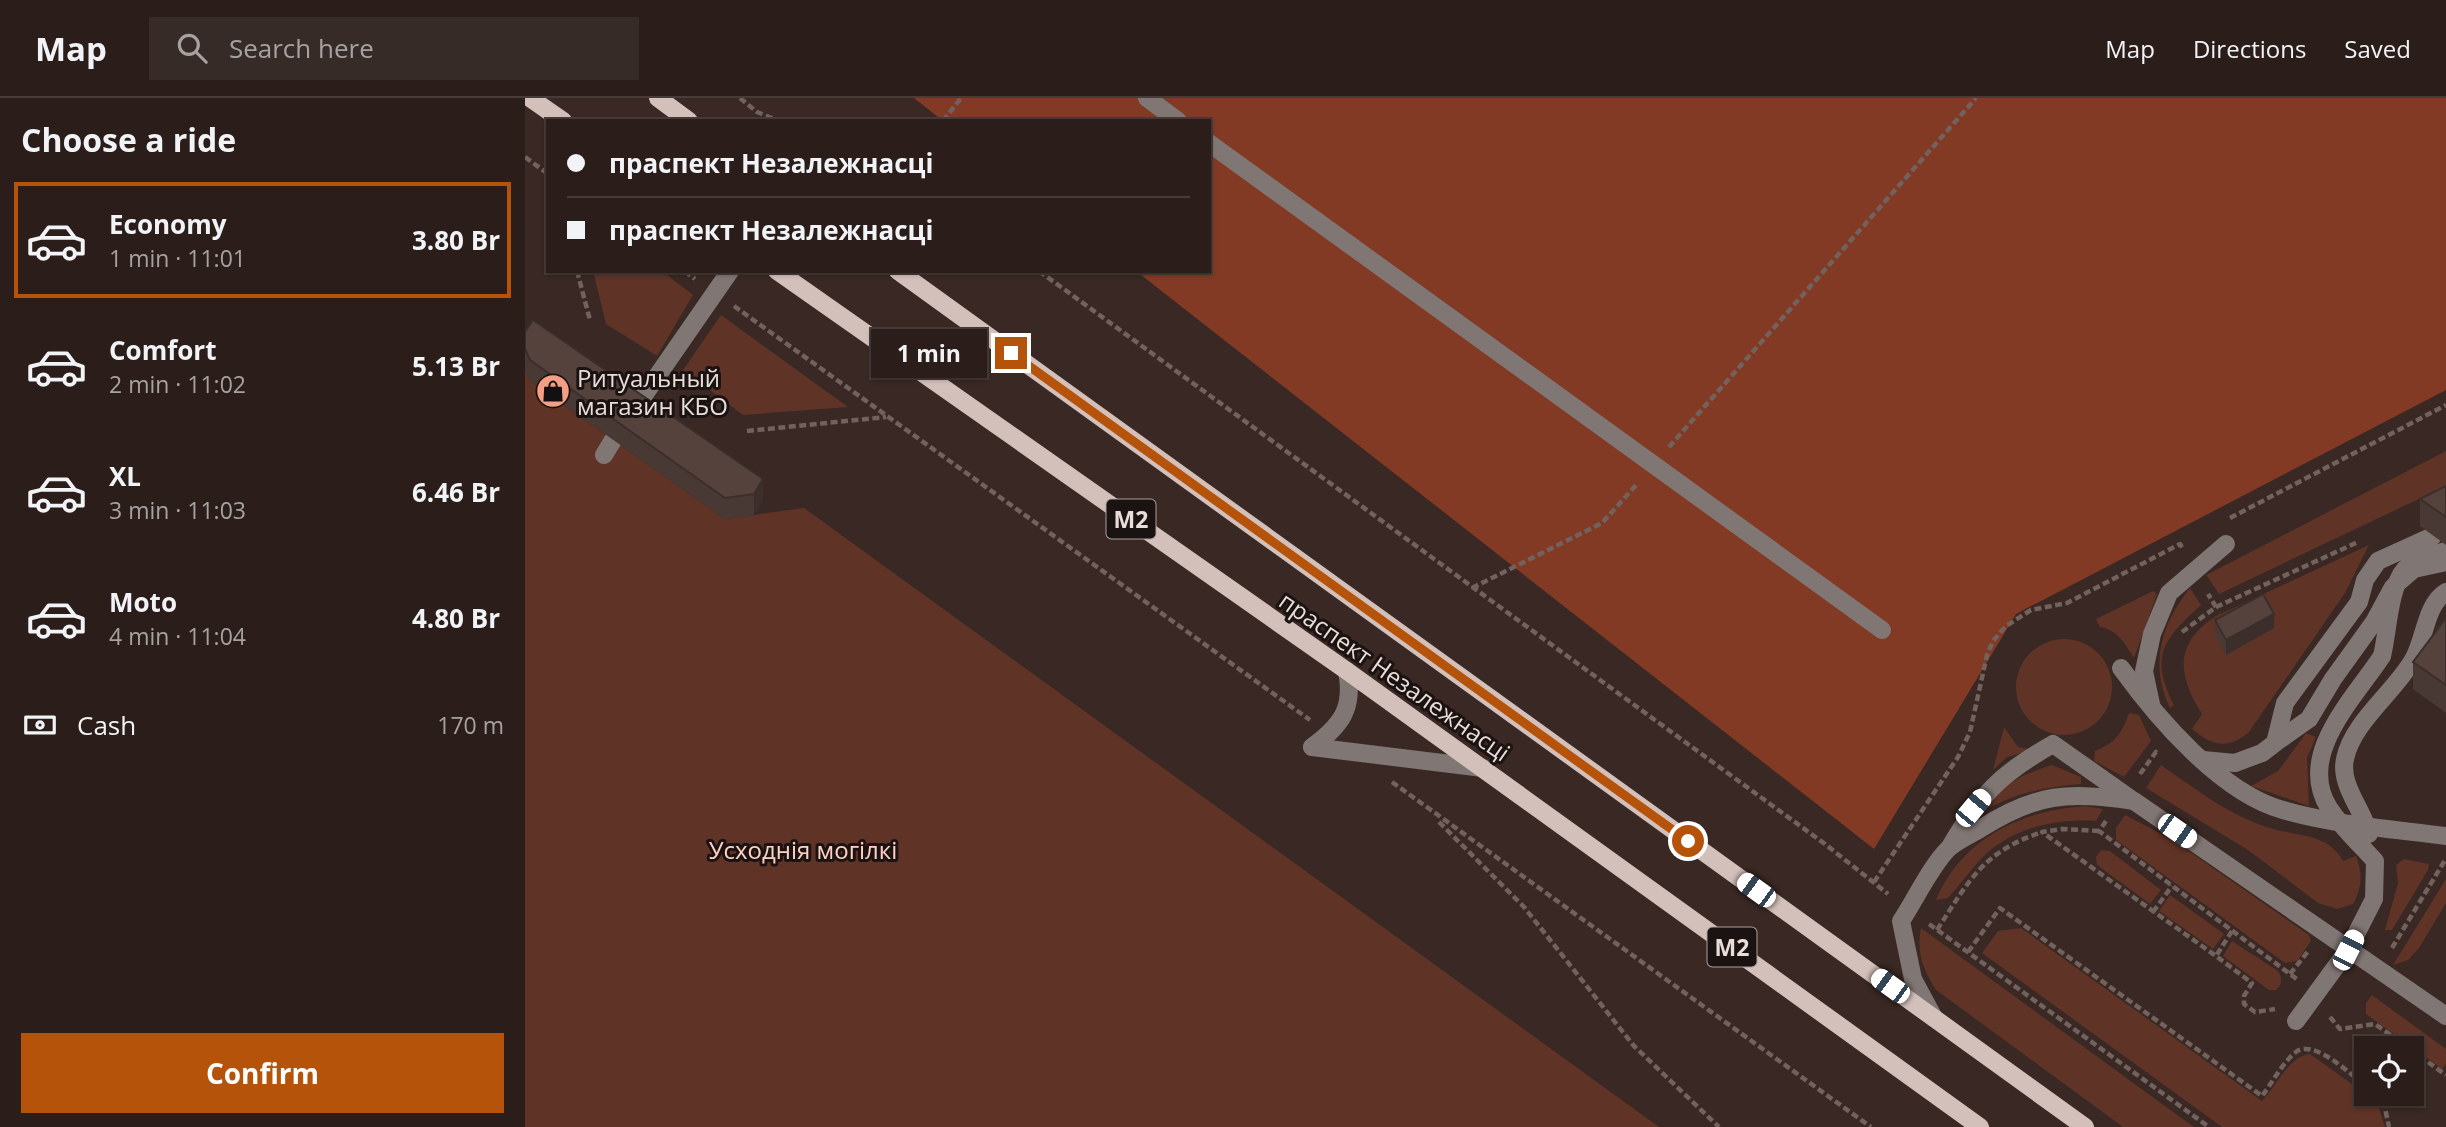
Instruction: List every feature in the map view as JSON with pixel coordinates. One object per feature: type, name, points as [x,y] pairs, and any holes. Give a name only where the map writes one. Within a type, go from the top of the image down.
[{"type":"main road","points":[[530,98],[560,119]]},
{"type":"main road","points":[[658,98],[686,119]]},
{"type":"main road","name":"праспект Незалежнасці","points":[[780,273],[1347,671],[1980,1127]]},
{"type":"main road","name":"праспект Незалежнасці","points":[[901,273],[2085,1127]]},
{"type":"lane","points":[[1147,98],[1175,119]]},
{"type":"lane","points":[[1211,144],[1882,630]]},
{"type":"lane","points":[[633,411],[729,273]]},
{"type":"lane","points":[[2275,743],[2285,702],[2358,601],[2365,580],[2378,561],[2433,536]]},
{"type":"lane","points":[[2152,711],[2144,671],[2152,634],[2169,593],[2226,544]]},
{"type":"lane","points":[[2375,862],[2328,806],[2317,775],[2321,749],[2382,656],[2390,625],[2391,600],[2404,570],[2419,559],[2446,551]]},
{"type":"lane","points":[[2199,759],[2235,763],[2262,753],[2309,719],[2333,679],[2374,622],[2393,587],[2414,569],[2446,562]]},
{"type":"lane","points":[[2296,1021],[2348,950],[2374,899],[2375,862],[2367,826],[2351,799],[2344,760],[2364,722],[2414,659],[2437,598],[2446,592]]},
{"type":"lane","points":[[2121,668],[2152,711],[2199,759],[2255,797],[2280,810],[2340,822],[2446,836]]},
{"type":"lane","points":[[1347,671],[1351,692],[1345,714],[1330,734],[1312,747],[1483,768]]},
{"type":"lane","points":[[1934,1018],[1913,979],[1901,921],[1973,808],[1997,780],[2053,744],[2446,1017]]},
{"type":"lane","points":[[1948,849],[1993,820],[2052,796],[2077,794],[2134,801]]},
{"type":"path","points":[[740,98],[757,112],[774,119]]},
{"type":"path","points":[[945,119],[961,98]]},
{"type":"path","points":[[1472,588],[1602,523],[1976,98]]},
{"type":"path","points":[[525,157],[546,173]]},
{"type":"path","points":[[578,273],[590,320]]},
{"type":"path","points":[[688,273],[1330,734]]},
{"type":"path","points":[[1042,273],[2209,1127]]},
{"type":"path","points":[[2229,519],[2446,405]]},
{"type":"path","points":[[747,430],[887,417]]},
{"type":"path","points":[[1874,882],[1958,757],[1970,732],[1987,655],[1993,641],[2005,626],[2031,610],[2067,603],[2193,538]]},
{"type":"path","points":[[2178,640],[2183,631],[2216,607],[2360,541]]},
{"type":"path","points":[[2181,544],[2216,607]]},
{"type":"path","points":[[2155,752],[2173,732]]},
{"type":"path","points":[[1353,752],[1428,811],[1871,1127]]},
{"type":"path","points":[[1428,811],[1524,907],[1634,1046],[1719,1127]]},
{"type":"path","points":[[1937,930],[1969,881],[2000,849],[2042,832],[2062,829],[2099,831]]},
{"type":"path","points":[[2042,832],[2252,983],[2244,996],[2244,1004],[2255,1012],[2269,1012],[2284,1005]]},
{"type":"path","points":[[2379,970],[2446,858]]},
{"type":"path","points":[[2153,912],[2172,886]]},
{"type":"path","points":[[1968,952],[2000,908],[2262,1096],[2295,1052],[2304,1048],[2317,1050],[2354,1077]]},
{"type":"path","points":[[2215,956],[2232,931]]},
{"type":"path","points":[[2290,974],[2312,947],[2312,956]]},
{"type":"path","points":[[2295,990],[2307,974]]},
{"type":"path","points":[[2331,1005],[2330,1017],[2340,1029],[2375,1024],[2392,1036]]},
{"type":"path","points":[[2424,1059],[2445,1073]]},
{"type":"path","points":[[2384,1106],[2389,1127]]},
{"type":"green space","points":[[593,273],[665,273],[693,295],[657,356],[606,324]]},
{"type":"green space","points":[[721,315],[848,407],[743,415],[683,370]]},
{"type":"green space","name":"Усходнія могілкі","points":[[525,370],[530,381],[725,519],[804,508],[1659,1127],[525,1127]]},
{"type":"green space","points":[[2446,451],[2446,486],[2219,594],[2206,575]]},
{"type":"green space","points":[[2369,545],[2345,593],[2249,732],[2234,742],[2220,744],[2206,739],[2192,729],[2202,714],[2188,686],[2184,660],[2193,637],[2202,626],[2216,616]]},
{"type":"green space","points":[[2190,588],[2201,605],[2170,638],[2162,660],[2166,688],[2174,705],[2170,708],[2160,676],[2161,645],[2172,616]]},
{"type":"green space","points":[[2153,591],[2157,594],[2134,658],[2120,638],[2112,631],[2100,627],[2096,619]]},
{"type":"green space","points":[[2055,639],[2073,639],[2091,647],[2104,660],[2112,678],[2109,706],[2091,727],[2073,735],[2055,735],[2037,727],[2024,714],[2016,696],[2016,678],[2024,660],[2037,647]]},
{"type":"green space","points":[[2129,713],[2139,715],[2151,741],[2124,777],[2094,761],[2095,751],[2117,736]]},
{"type":"green space","points":[[2004,727],[2018,747],[2033,750],[2007,757],[1993,770]]},
{"type":"green space","points":[[2306,733],[2316,737],[2307,758],[2309,806],[2251,786],[2278,771]]},
{"type":"green space","points":[[2052,765],[2081,777],[2081,784],[2033,791],[1989,808],[2006,786],[2024,775]]},
{"type":"green space","points":[[2161,765],[2215,802],[2258,824],[2322,841],[2337,852],[2343,861],[2356,856],[2361,880],[2353,904],[2337,909],[2318,903],[2248,850],[2146,788]]},
{"type":"green space","points":[[2084,806],[2103,809],[2096,821],[2049,824],[2004,840],[1980,860],[1948,898],[1936,900],[1947,878],[1961,860],[1996,832],[2038,814]]},
{"type":"green space","points":[[2125,815],[2173,840],[2309,935],[2311,941],[2297,961],[2285,963],[2116,840],[2116,828]]},
{"type":"green space","points":[[2101,850],[2110,851],[2161,890],[2150,904],[2097,865],[2096,857]]},
{"type":"green space","points":[[2404,859],[2429,864],[2428,870],[2392,930],[2385,930],[2398,883],[2396,865]]},
{"type":"green space","points":[[2446,879],[2446,903],[2419,948],[2408,960],[2393,965]]},
{"type":"green space","points":[[2170,895],[2224,934],[2213,949],[2159,911]]},
{"type":"green space","points":[[1921,928],[2194,1127],[2123,1127],[1936,990],[1922,960],[1919,945]]},
{"type":"green space","points":[[2021,928],[2262,1101],[2289,1066],[2302,1056],[2310,1054],[2354,1086],[2354,1106],[2378,1106],[2385,1127],[2222,1127],[1982,953],[1998,931]]},
{"type":"green space","points":[[2232,941],[2278,971],[2281,981],[2276,990],[2269,990],[2223,956]]},
{"type":"green space","points":[[2372,995],[2446,1049],[2446,1064],[2442,1069],[2424,1056],[2424,1036],[2396,1036],[2366,1014],[2366,1003]]},
{"type":"shaded area","points":[[914,98],[2446,98],[2446,390],[2016,614],[1874,849],[1139,273],[1211,273],[1211,119],[940,119]]},
{"type":"building","points":[[533,320],[763,479],[754,494],[725,498],[530,360],[525,349],[525,332]]},
{"type":"building","points":[[2446,486],[2446,517],[2420,499]]},
{"type":"building","points":[[2263,594],[2274,614],[2226,640],[2215,620]]},
{"type":"building","points":[[2446,618],[2446,685],[2413,662]]},
{"type":"place","name":"Ритуальный магазин КБО","points":[[553,391]]},
{"type":"route","points":[[1011,353],[1688,841]]}]
